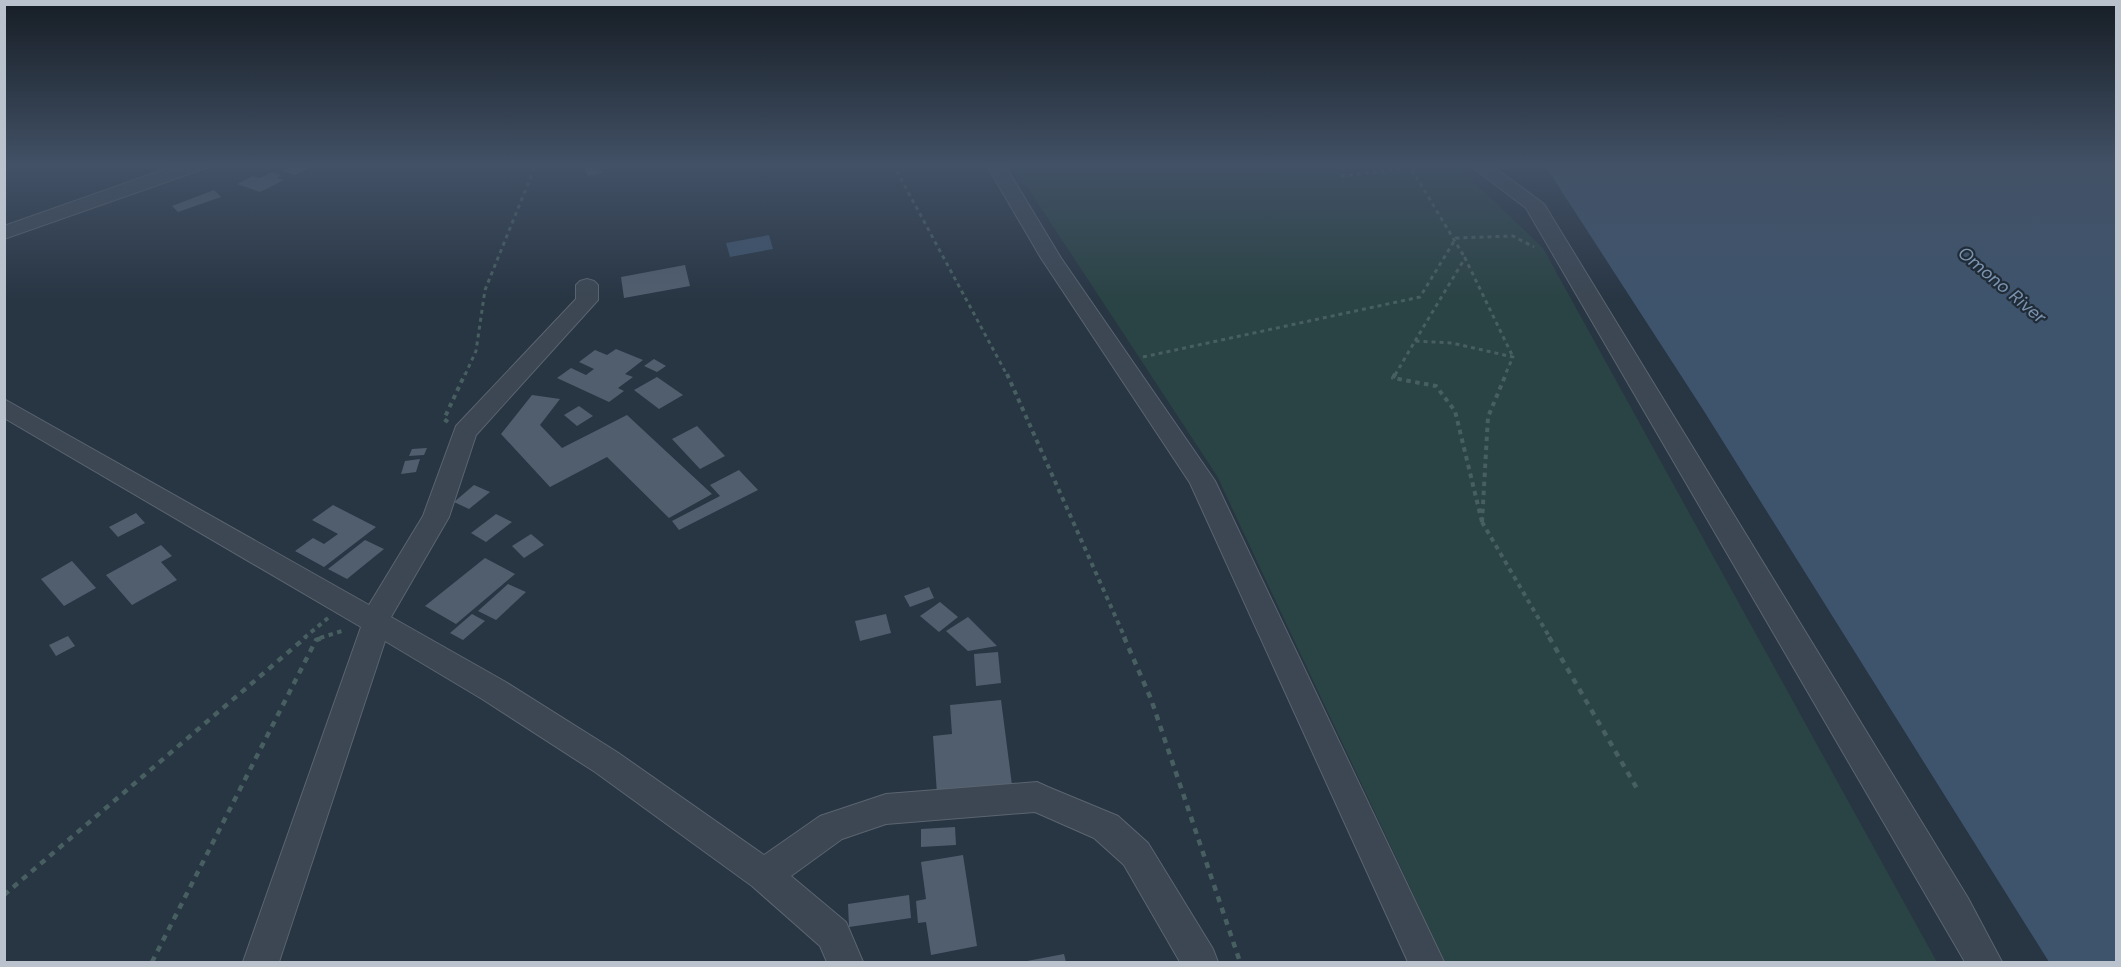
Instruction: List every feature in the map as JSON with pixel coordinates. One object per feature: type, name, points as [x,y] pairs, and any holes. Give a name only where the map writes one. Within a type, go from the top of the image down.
[{"type":"street","points":[[4,233],[71,209]]},
{"type":"street","points":[[1022,209],[1052,258],[1202,481],[1426,963]]},
{"type":"street","points":[[1537,209],[1956,910],[1984,963]]},
{"type":"street","points":[[261,963],[376,622],[436,517],[465,432],[587,300],[587,285]]},
{"type":"street","points":[[4,407],[493,690],[606,762],[764,875],[833,934],[846,963]]},
{"type":"street","points":[[764,875],[832,827],[886,809],[1037,797],[1106,827],[1136,854],[1200,963]]},
{"type":"path","points":[[465,432],[444,419],[477,351],[485,290],[518,209]]},
{"type":"path","points":[[919,209],[1020,399],[1150,699],[1240,963]]},
{"type":"path","points":[[1437,209],[1456,238],[1513,357],[1488,417],[1482,522]]},
{"type":"path","points":[[1456,238],[1513,236],[1570,264]]},
{"type":"path","points":[[1121,361],[1420,297],[1456,238]]},
{"type":"path","points":[[1465,258],[1393,378],[1436,386],[1455,411],[1482,522],[1639,792]]},
{"type":"path","points":[[1415,341],[1452,343],[1513,357]]},
{"type":"path","points":[[4,895],[345,604]]},
{"type":"path","points":[[152,963],[316,640],[376,622]]},
{"type":"green space","points":[[1042,209],[1502,209],[1543,248],[1937,962],[1445,962],[1217,476]]},
{"type":"water","name":"Omono River","points":[[1573,209],[2116,209],[2116,962],[2049,962],[1702,408]]},
{"type":"water","points":[[769,235],[773,249],[730,257],[726,243]]},
{"type":"building","points":[[685,265],[690,286],[624,298],[621,277]]},
{"type":"building","points":[[616,349],[643,360],[625,374],[633,377],[618,388],[624,391],[609,402],[557,378],[571,368],[586,375],[594,369],[579,362],[595,350],[607,355]]},
{"type":"building","points":[[654,359],[666,366],[657,372],[644,366]]},
{"type":"building","points":[[657,377],[683,395],[659,409],[634,390]]},
{"type":"building","points":[[532,395],[560,399],[540,425],[562,448],[627,415],[712,494],[669,518],[607,457],[550,487],[501,434]]},
{"type":"building","points":[[579,406],[593,416],[577,426],[564,415]]},
{"type":"building","points":[[697,426],[725,456],[700,469],[672,439]]},
{"type":"building","points":[[427,448],[424,455],[409,456],[412,449]]},
{"type":"building","points":[[420,459],[416,472],[401,474],[405,461]]},
{"type":"building","points":[[739,470],[758,490],[679,530],[672,521],[720,496],[710,485]]},
{"type":"building","points":[[474,485],[490,492],[469,509],[454,502]]},
{"type":"building","points":[[333,505],[376,527],[324,567],[295,551],[313,538],[324,544],[338,534],[312,520]]},
{"type":"building","points":[[136,513],[145,523],[118,537],[109,527]]},
{"type":"building","points":[[496,514],[512,522],[486,542],[471,533]]},
{"type":"building","points":[[531,534],[544,545],[524,558],[512,546]]},
{"type":"building","points":[[365,540],[384,549],[347,579],[328,569]]},
{"type":"building","points":[[161,545],[172,556],[161,562],[177,580],[132,605],[106,575]]},
{"type":"building","points":[[485,558],[515,574],[456,624],[425,606]]},
{"type":"building","points":[[72,561],[96,588],[64,606],[41,579]]},
{"type":"building","points":[[508,584],[526,592],[496,620],[478,611]]},
{"type":"building","points":[[929,587],[934,598],[910,607],[904,596]]},
{"type":"building","points":[[940,602],[958,617],[939,632],[920,616]]},
{"type":"building","points":[[472,614],[485,621],[463,640],[450,633]]},
{"type":"building","points":[[886,614],[891,633],[860,641],[855,621]]},
{"type":"building","points":[[968,617],[997,646],[968,651],[946,631]]},
{"type":"building","points":[[68,636],[75,646],[56,656],[49,645]]},
{"type":"building","points":[[998,652],[1001,683],[976,686],[974,654]]},
{"type":"building","points":[[1001,700],[1012,785],[937,794],[933,736],[952,734],[950,705]]},
{"type":"building","points":[[955,827],[956,845],[921,847],[921,829]]},
{"type":"building","points":[[963,855],[977,946],[931,955],[926,922],[918,923],[916,901],[926,899],[921,862]]},
{"type":"building","points":[[909,895],[911,918],[849,927],[848,904]]},
{"type":"building","points":[[1064,954],[1066,962],[1027,962],[1027,961]]}]
